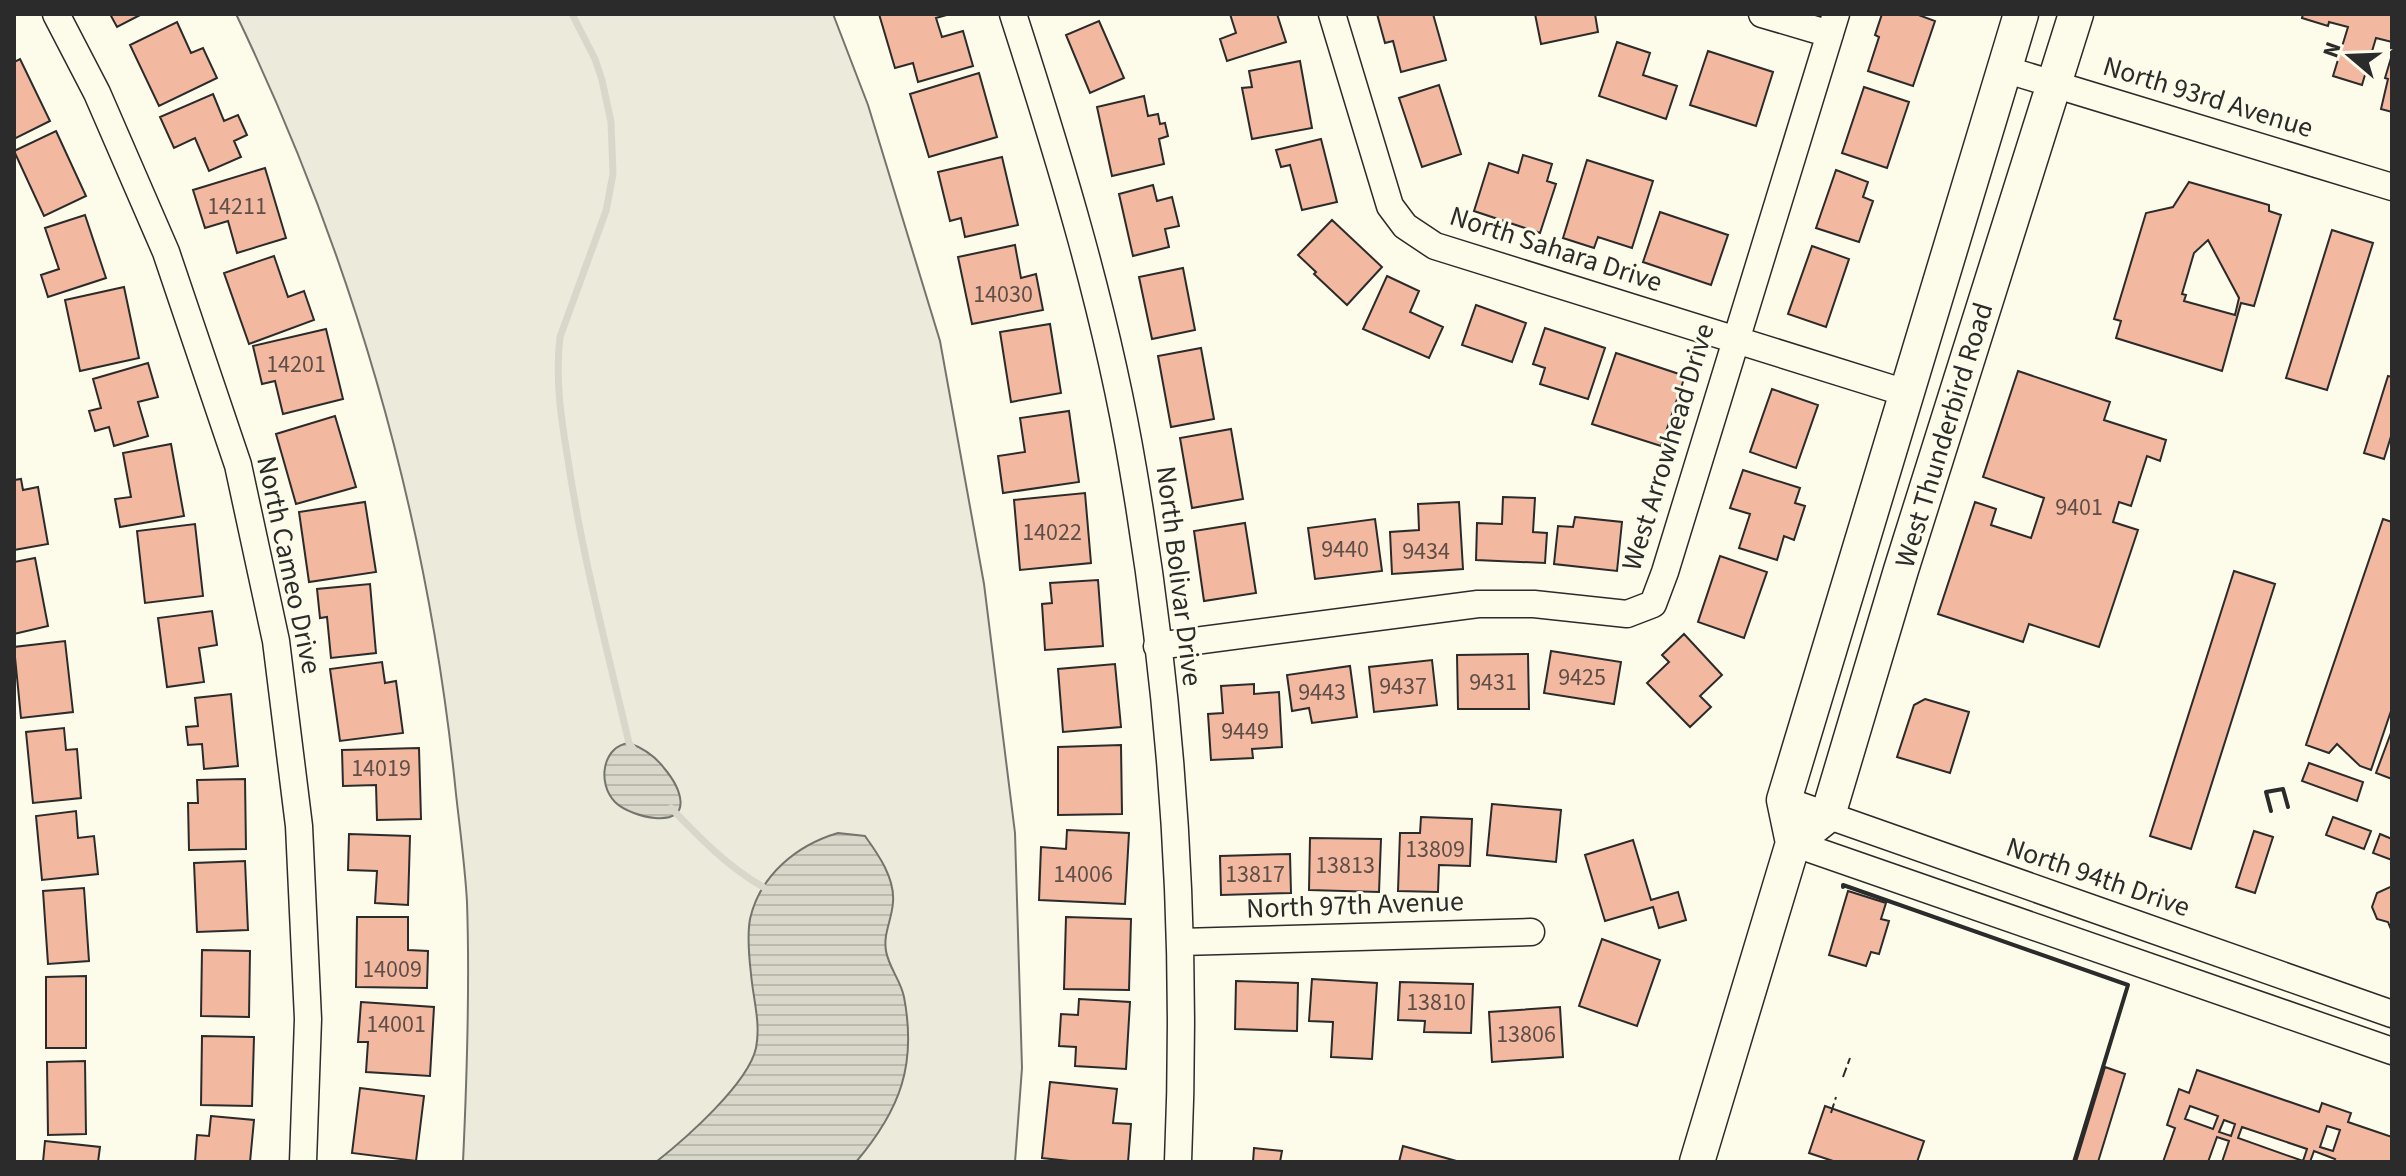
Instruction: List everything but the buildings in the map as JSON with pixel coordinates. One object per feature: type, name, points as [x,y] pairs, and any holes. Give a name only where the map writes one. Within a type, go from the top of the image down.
[{"type":"main road","name":"West Thunderbird Road","points":[[1697,1162],[1793,843],[1784,800],[2021,14]]},
{"type":"main road","name":"West Thunderbird Road","points":[[1828,815],[1901,570],[2076,14]]},
{"type":"main road","points":[[1901,570],[1899,508],[1922,410],[1916,397],[1906,393]]},
{"type":"main road","points":[[1793,843],[1828,815]]},
{"type":"street","name":"North Cameo Drive","points":[[56,14],[97,93],[166,252],[238,465],[276,641],[299,826],[308,1019],[303,1162]]},
{"type":"street","name":"North Bolivar Drive","points":[[1013,14],[1062,169],[1104,330],[1133,469],[1157,646],[1173,803],[1181,942],[1178,1162]]},
{"type":"street","name":"North Sahara Drive","points":[[1332,14],[1390,206],[1405,226],[1435,246],[1906,393]]},
{"type":"street","points":[[1762,14],[1833,24]]},
{"type":"street","name":"West Arrowhead Drive","points":[[1157,646],[1478,604],[1534,604],[1627,614],[1653,604],[1833,24]]},
{"type":"street","name":"North 93rd Avenue","points":[[2004,69],[2392,187]]},
{"type":"street","name":"North 94th Drive","points":[[1784,800],[2392,1014]]},
{"type":"street","points":[[1793,843],[2392,1051]]},
{"type":"street","points":[[1968,902],[1979,870]]},
{"type":"street","points":[[2097,947],[2109,914]]},
{"type":"street","name":"North 97th Avenue","points":[[1181,942],[1531,932]]},
{"type":"shaded area","points":[[236,14],[833,14],[868,105],[940,341],[984,584],[1015,833],[1022,1068],[1015,1162],[463,1162],[468,1032],[467,902],[444,693],[427,592],[406,493],[350,297],[278,107]]},
{"type":"shaded area","points":[[629,743],[653,756],[670,776],[679,793],[680,809],[676,814],[655,818],[639,815],[619,805],[609,794],[604,776],[608,758],[620,746]]},
{"type":"shaded area","points":[[838,833],[865,836],[885,867],[893,893],[886,951],[904,997],[908,1044],[901,1086],[884,1124],[856,1162],[656,1162],[714,1110],[751,1062],[758,1029],[749,932],[750,919],[762,889],[782,864],[795,854]]},
{"type":"waterway","points":[[572,14],[602,80],[611,122],[613,174],[606,211],[560,337],[560,398],[588,567],[629,743],[634,750]]},
{"type":"waterway","points":[[671,808],[726,861],[763,887]]},
{"type":"fence","points":[[1843,1077],[1850,1058]]},
{"type":"fence","points":[[1831,1113],[1836,1097]]},
{"type":"wall","points":[[2271,811],[2266,792],[2283,789],[2288,807]]},
{"type":"wall","points":[[1843,887],[2128,985],[2074,1162]]}]
